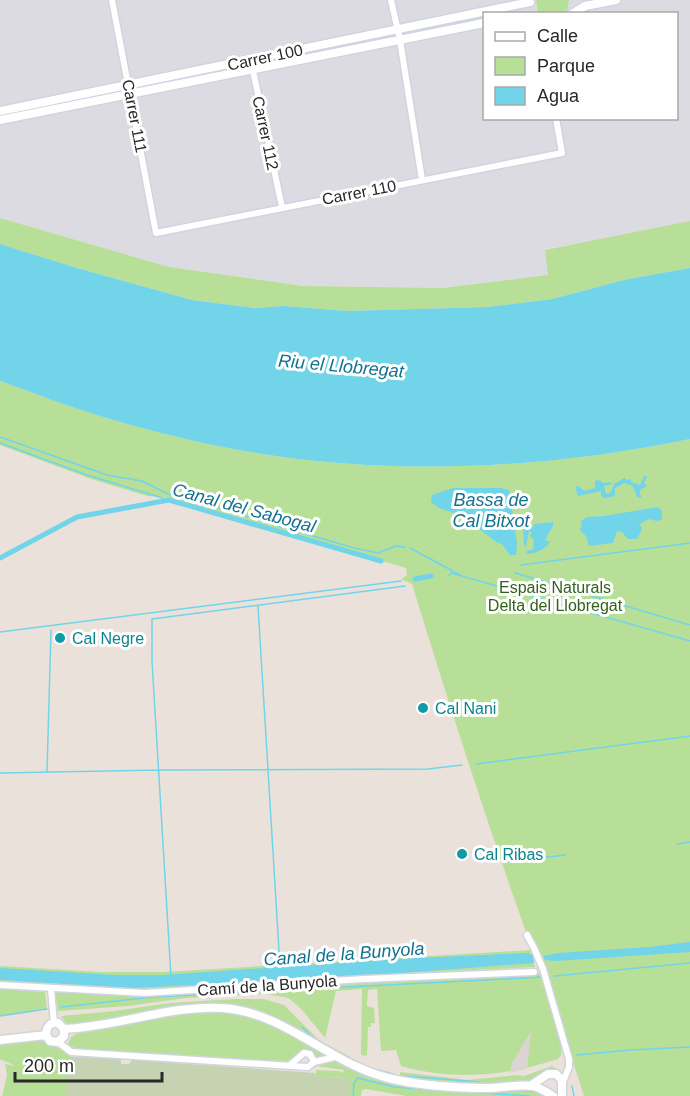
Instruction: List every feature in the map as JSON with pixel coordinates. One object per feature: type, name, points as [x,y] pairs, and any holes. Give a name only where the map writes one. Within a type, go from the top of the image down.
[{"type":"street","name":"Carrer 111","points":[[112,0],[156,233]]},
{"type":"street","points":[[391,0],[400,40],[422,180]]},
{"type":"street","points":[[575,12],[585,6],[616,0]]},
{"type":"street","name":"Carrer 100","points":[[486,12],[531,4]]},
{"type":"street","name":"Carrer 100","points":[[0,111],[397,28],[483,13]]},
{"type":"street","name":"Carrer 100","points":[[0,120],[483,23]]},
{"type":"street","name":"Carrer 112","points":[[251,60],[282,207]]},
{"type":"street","name":"Carrer 110","points":[[156,233],[562,153],[556,120]]},
{"type":"street","points":[[58,1042],[65,1032],[81,1028],[182,1011],[224,1008],[270,1020],[304,1037],[335,1057],[370,1073],[408,1082],[487,1088],[530,1086],[550,1094],[558,1092],[569,1059],[542,966],[527,935]]},
{"type":"street","name":"Camí de la Bunyola","points":[[0,986],[145,993],[364,979],[534,972]]},
{"type":"street","points":[[51,989],[54,1023]]},
{"type":"street","points":[[65,1032],[61,1025],[54,1023],[47,1027],[46,1035],[50,1041],[58,1042],[71,1052],[309,1067],[314,1062],[335,1057]]},
{"type":"street","points":[[0,1040],[46,1035]]},
{"type":"street","points":[[290,1065],[303,1053],[310,1054],[314,1062]]},
{"type":"street","points":[[530,1086],[564,1069],[569,1059]]},
{"type":"street","points":[[548,1075],[559,1075],[562,1096]]},
{"type":"street","points":[[548,1075],[542,1084],[550,1094]]},
{"type":"shaded area","points":[[0,0],[690,0],[690,224],[545,249],[549,275],[443,288],[303,286],[169,267],[0,218]]},
{"type":"shaded area","points":[[531,1031],[527,1069],[510,1073],[512,1063]]},
{"type":"green space","points":[[536,0],[569,0],[567,12],[538,12]]},
{"type":"green space","points":[[0,218],[169,267],[303,286],[443,288],[548,275],[545,250],[690,221],[690,268],[628,279],[552,299],[487,307],[347,311],[284,306],[255,308],[192,300],[0,244]]},
{"type":"green space","name":"Espais Naturals Delta del Llobregat","points":[[0,381],[87,412],[161,433],[252,452],[314,461],[440,466],[503,464],[566,459],[690,439],[690,1096],[584,1096],[487,818],[412,584],[401,579],[407,575],[406,568],[164,497],[147,496],[91,479],[0,445]]},
{"type":"green space","points":[[531,950],[532,955],[158,979],[0,971],[0,966],[101,972],[164,972]]},
{"type":"green space","points":[[534,963],[535,967],[368,975],[149,991],[0,983],[0,978],[35,981]]},
{"type":"green space","points":[[543,975],[562,1045],[558,1059],[499,1073],[460,1075],[421,1071],[401,1066],[396,1050],[381,1051],[377,989],[368,990],[367,1006],[374,1008],[375,1023],[371,1023],[371,1027],[368,1027],[367,1056],[361,1055],[362,989],[336,991],[325,1038],[302,1010],[290,999],[284,997],[265,994],[186,998],[128,1006],[58,1011],[55,993],[58,991],[132,996],[392,980]]},
{"type":"green space","points":[[0,989],[45,992],[47,1009],[0,1016]]},
{"type":"green space","points":[[264,999],[284,1005],[319,1040],[361,1065],[298,1031],[223,1006],[73,1025],[66,1023],[61,1016],[170,1003]]},
{"type":"green space","points":[[209,1012],[243,1016],[272,1025],[328,1057],[316,1059],[311,1051],[303,1049],[290,1062],[85,1050],[68,1044],[71,1037],[82,1031]]},
{"type":"green space","points":[[41,1039],[71,1054],[71,1059],[68,1059],[67,1096],[2,1096],[7,1075],[5,1064],[16,1066],[0,1059],[0,1043]]},
{"type":"green space","points":[[71,1057],[118,1058],[121,1064],[129,1064],[132,1060],[315,1073],[316,1076],[350,1079],[350,1096],[66,1096],[68,1059]]},
{"type":"green space","points":[[336,1061],[374,1077],[415,1086],[530,1090],[549,1096],[406,1096],[366,1089],[362,1090],[361,1096],[350,1096],[350,1079],[316,1076],[316,1070],[342,1073],[344,1070],[316,1066],[316,1064]]},
{"type":"green space","points":[[552,1066],[557,1069],[546,1070],[529,1082],[498,1085],[400,1078],[400,1072],[468,1080],[524,1076]]},
{"type":"water","name":"Riu el Llobregat","points":[[0,244],[192,300],[255,308],[284,306],[347,311],[487,307],[552,299],[628,279],[690,268],[690,439],[566,459],[440,467],[314,461],[190,440],[131,425],[0,381]]},
{"type":"water","points":[[644,476],[647,476],[644,483],[647,486],[640,490],[642,498],[637,497],[633,486],[624,483],[615,488],[615,496],[605,498],[601,496],[601,491],[578,496],[575,487],[579,486],[584,491],[595,488],[595,481],[610,482],[612,484],[604,486],[606,494],[611,492],[614,484],[624,478],[631,479],[631,482],[640,485]]},
{"type":"water","name":"Bassa de Cal Bitxot","points":[[453,488],[509,490],[517,543],[516,555],[510,555],[502,544],[496,542],[463,516],[439,508],[431,502],[432,495]]},
{"type":"water","points":[[658,507],[662,511],[662,519],[657,521],[648,519],[640,524],[642,529],[637,539],[628,539],[622,532],[617,531],[613,543],[589,546],[586,536],[579,529],[582,528],[581,521],[587,517]]},
{"type":"water","points":[[553,522],[545,540],[550,542],[535,553],[525,552],[533,549],[534,540],[530,536],[532,532],[529,531],[526,547],[524,545],[523,525],[533,528],[534,524]]},
{"type":"water","points":[[690,942],[690,952],[555,961],[545,960],[543,956],[558,953]]},
{"type":"water","points":[[528,953],[533,955],[534,963],[324,979],[131,988],[0,980],[0,968],[115,975],[162,975],[395,959]]},
{"type":"waterway","points":[[0,437],[107,475],[142,481],[166,493],[354,548],[378,553],[396,546],[405,547]]},
{"type":"waterway","points":[[0,443],[87,475],[169,500]]},
{"type":"waterway","name":"Canal del Sabogal","points":[[0,558],[77,517],[169,500],[381,561]]},
{"type":"waterway","points":[[521,565],[690,543]]},
{"type":"waterway","points":[[410,548],[462,576]]},
{"type":"waterway","points":[[449,576],[451,573],[690,641]]},
{"type":"waterway","points":[[515,573],[690,625]]},
{"type":"waterway","points":[[415,579],[431,576]]},
{"type":"waterway","points":[[0,632],[401,581]]},
{"type":"waterway","points":[[171,977],[152,661],[152,619],[405,586]]},
{"type":"waterway","name":"Canal de la Bunyola","points":[[258,606],[280,967]]},
{"type":"waterway","points":[[47,772],[51,630]]},
{"type":"waterway","points":[[476,764],[690,736]]},
{"type":"waterway","points":[[0,773],[428,769],[462,765]]},
{"type":"waterway","points":[[677,844],[690,842]]},
{"type":"waterway","points":[[504,862],[566,855]]},
{"type":"waterway","points":[[554,976],[690,963]]},
{"type":"waterway","points":[[61,1007],[153,997],[542,977]]},
{"type":"waterway","points":[[0,1016],[47,1009]]},
{"type":"waterway","points":[[302,1027],[314,1039]]},
{"type":"waterway","points":[[577,1055],[690,1047]]},
{"type":"waterway","points":[[370,1068],[393,1074]]},
{"type":"waterway","points":[[403,1076],[480,1082]]},
{"type":"waterway","points":[[353,1096],[354,1083],[358,1078],[394,1087],[530,1096]]},
{"type":"waterway","points":[[572,1086],[574,1096]]},
{"type":"waterway","points":[[526,1091],[534,1091]]},
{"type":"place","name":"Cal Negre","points":[[60,638]]},
{"type":"place","name":"Cal Nani","points":[[423,708]]},
{"type":"place","name":"Cal Ribas","points":[[462,854]]}]
